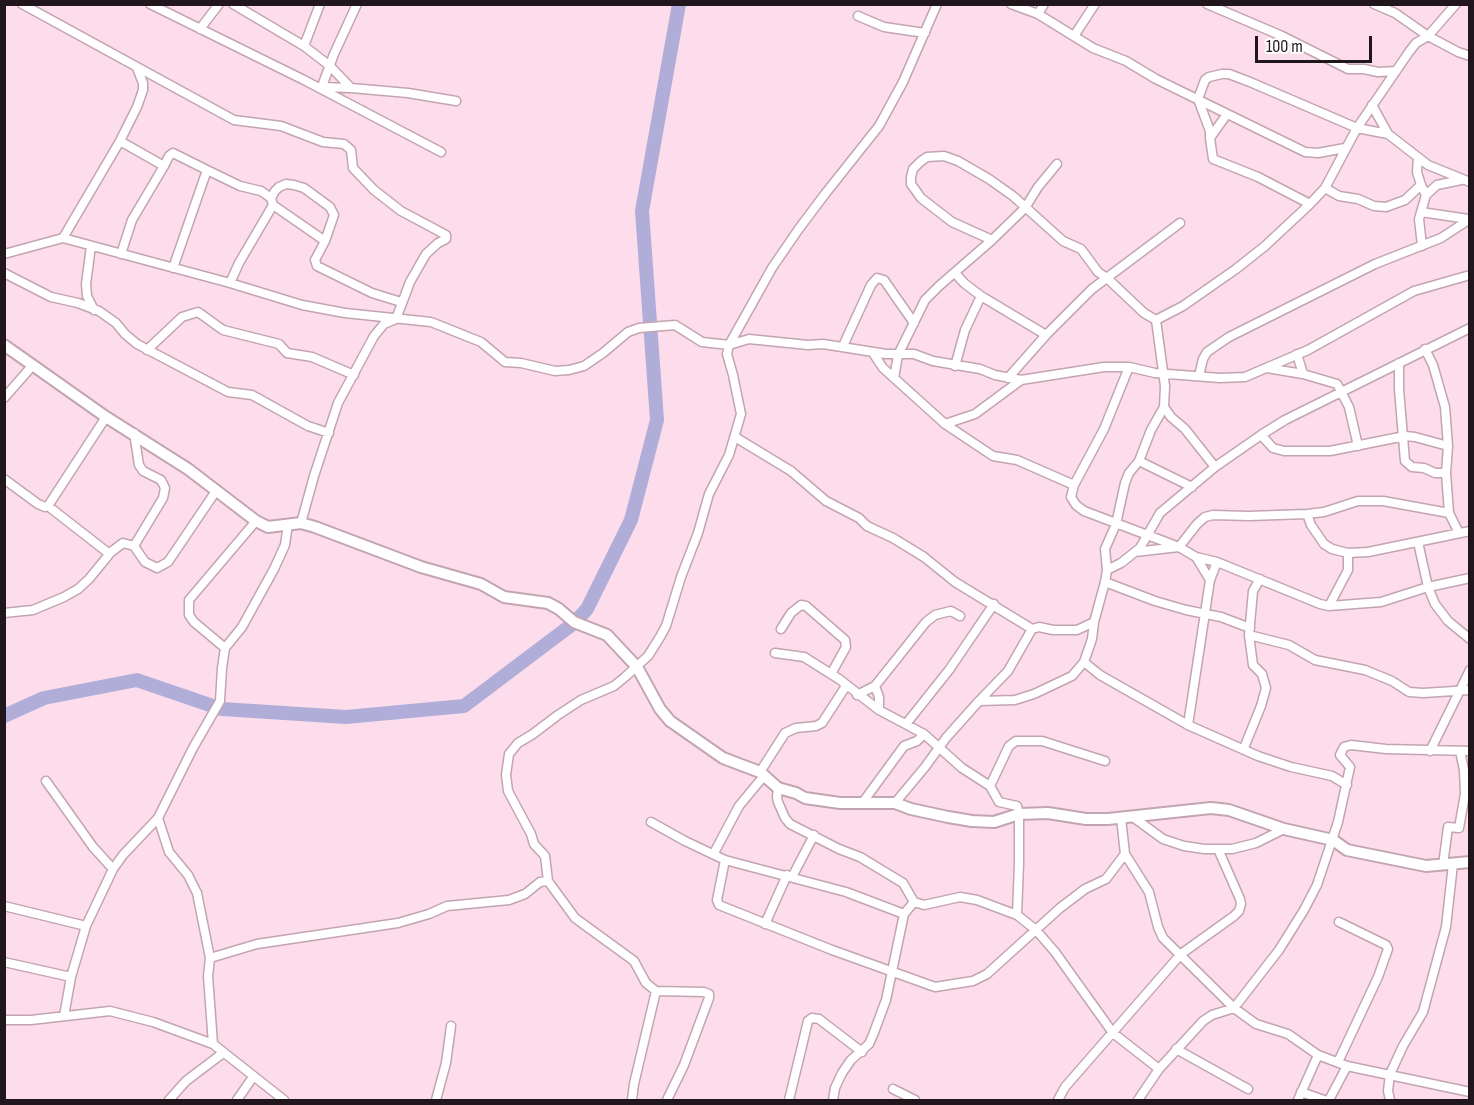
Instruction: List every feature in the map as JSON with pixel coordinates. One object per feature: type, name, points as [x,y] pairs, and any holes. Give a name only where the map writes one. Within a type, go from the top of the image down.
[{"type":"street","points":[[22,4],[234,120],[281,126],[323,142],[335,141],[348,147],[353,168],[374,190],[401,211],[446,235],[446,239],[426,254],[401,302],[396,319]]},
{"type":"street","points":[[150,4],[321,88],[441,152]]},
{"type":"street","points":[[200,29],[219,4]]},
{"type":"street","points":[[233,4],[304,46],[330,66],[351,88]]},
{"type":"street","points":[[304,46],[320,4]]},
{"type":"street","points":[[321,88],[357,4]]},
{"type":"street","points":[[668,1101],[684,1065],[709,994],[656,991],[646,983],[634,961],[575,918],[548,881],[545,856],[534,844],[508,791],[506,775],[509,754],[518,743],[581,700],[614,686],[651,652],[666,626],[698,533],[708,494],[729,455],[735,437],[741,410],[727,354],[729,345],[772,268],[798,230],[879,126],[903,82],[937,4]]},
{"type":"street","points":[[1011,4],[1038,14],[1093,48],[1126,61],[1156,79],[1305,152],[1318,153],[1345,148]]},
{"type":"street","points":[[1038,14],[1044,4]]},
{"type":"street","points":[[1074,36],[1095,4]]},
{"type":"street","points":[[1207,4],[1282,36],[1347,69],[1396,71]]},
{"type":"street","points":[[1374,4],[1396,9],[1428,36],[1470,56]]},
{"type":"street","points":[[1156,321],[1183,306],[1236,269],[1265,246],[1310,204],[1324,188],[1357,128],[1413,47],[1428,36],[1456,4]]},
{"type":"street","points":[[858,16],[884,27],[925,33]]},
{"type":"street","points":[[63,238],[120,141],[143,90],[143,83],[137,68]]},
{"type":"street","points":[[1310,204],[1269,182],[1213,159],[1210,130],[1197,99],[1205,80],[1209,77],[1229,74],[1357,128],[1388,134]]},
{"type":"street","points":[[321,88],[408,93],[456,101]]},
{"type":"street","points":[[1372,105],[1388,134],[1428,165],[1465,181]]},
{"type":"street","points":[[1210,138],[1227,114]]},
{"type":"street","points":[[120,141],[164,166]]},
{"type":"street","points":[[122,254],[132,220],[172,153],[240,186],[261,191],[325,241]]},
{"type":"street","points":[[979,701],[1015,700],[1034,694],[1072,676],[1084,662],[1092,639],[1094,622],[1105,582],[1107,570],[1105,549],[1116,524],[1125,483],[1129,473],[1139,461],[1150,430],[1164,407],[1163,374],[1156,321],[1091,265],[1081,249],[1063,241],[1013,196],[989,179],[951,157],[935,155],[920,162],[913,169],[912,184],[921,198],[952,222],[992,240]]},
{"type":"street","points":[[1418,158],[1417,172],[1426,195]]},
{"type":"street","points":[[894,378],[898,355],[925,300],[1025,208],[1038,187],[1057,164]]},
{"type":"street","points":[[173,268],[207,170]]},
{"type":"street","points":[[1422,246],[1419,230],[1426,195],[1437,186],[1465,181]]},
{"type":"street","points":[[230,283],[279,187],[286,184],[304,188],[330,207],[334,215],[325,241],[315,260],[317,266],[372,293],[401,302]]},
{"type":"street","points":[[1324,188],[1339,196],[1358,199],[1379,207],[1405,200],[1421,185]]},
{"type":"street","points":[[1421,212],[1469,219]]},
{"type":"street","points":[[1199,376],[1203,359],[1208,352],[1229,337],[1375,264],[1453,232],[1469,219]]},
{"type":"street","points":[[1008,378],[1046,335],[1092,289],[1180,223]]},
{"type":"street","points":[[4,254],[63,238],[230,283],[302,306],[431,322],[481,342],[505,362],[521,363],[555,371],[584,366],[628,332],[639,328],[675,326],[702,342],[729,345],[748,339],[843,346],[873,353],[914,354],[955,366],[980,369],[995,375],[1021,380],[1081,370],[1129,367],[1163,374],[1237,379],[1297,354],[1414,291],[1470,275]]},
{"type":"street","points":[[92,246],[86,284],[87,296],[94,310]]},
{"type":"street","points":[[4,273],[51,297],[78,303],[111,319],[125,334],[147,350],[228,392],[252,395],[308,426],[329,433]]},
{"type":"street","points":[[955,273],[981,296],[1046,335]]},
{"type":"street","points":[[843,346],[871,285],[877,278],[884,280],[914,323]]},
{"type":"street","points":[[955,366],[965,330],[981,296]]},
{"type":"street","points":[[147,350],[182,317],[198,312],[223,330],[279,344],[287,353],[312,357],[354,375]]},
{"type":"street","points":[[301,523],[338,403],[374,336],[384,324],[396,319]]},
{"type":"street","points":[[1107,570],[1135,552],[1149,535],[1160,513],[1215,467],[1261,435],[1285,420],[1470,328]]},
{"type":"street","points":[[4,345],[106,417],[188,469],[256,521],[268,527],[301,523],[421,567],[482,584],[504,597],[554,605],[573,622],[607,635],[637,667],[660,709],[670,721],[723,758],[761,775],[778,788],[805,798],[820,802],[896,803],[911,809],[972,822],[994,822],[1019,814],[1048,813],[1086,819],[1121,818],[1211,808],[1229,810],[1284,829],[1333,840],[1347,850],[1426,866],[1470,862]]},
{"type":"street","points":[[1425,349],[1433,365],[1445,407],[1449,513],[1459,533]]},
{"type":"street","points":[[873,353],[883,368],[945,424],[993,456],[1017,460],[1074,485]]},
{"type":"street","points":[[1297,354],[1303,374]]},
{"type":"street","points":[[1399,363],[1405,460],[1409,466],[1424,468],[1435,473],[1446,473]]},
{"type":"street","points":[[4,398],[33,365]]},
{"type":"street","points":[[1129,367],[1104,429],[1074,485],[1071,497],[1084,511],[1179,547],[1196,557],[1218,562],[1329,606],[1382,602],[1428,587],[1470,578]]},
{"type":"street","points":[[1266,368],[1334,382],[1343,393],[1349,407],[1358,446]]},
{"type":"street","points":[[945,424],[975,414],[1021,380]]},
{"type":"street","points":[[1164,407],[1215,467]]},
{"type":"street","points":[[48,506],[106,417]]},
{"type":"street","points":[[134,433],[139,465],[143,471],[161,480],[165,488],[163,498],[134,546]]},
{"type":"street","points":[[1261,435],[1273,448],[1284,451],[1330,451],[1403,436],[1448,446]]},
{"type":"street","points":[[735,437],[791,471],[826,501],[924,557],[955,582],[1032,629]]},
{"type":"street","points":[[1139,461],[1192,487]]},
{"type":"street","points":[[4,479],[38,504],[48,506],[107,552],[111,552]]},
{"type":"street","points":[[4,614],[33,610],[78,589],[103,564],[111,552],[123,543],[134,546],[145,562],[152,567],[162,567],[168,562],[216,491]]},
{"type":"street","points":[[1135,552],[1179,547],[1197,524],[1205,517],[1213,515],[1307,514],[1324,512],[1359,501],[1391,502],[1449,513]]},
{"type":"street","points":[[1307,514],[1324,544],[1332,549],[1348,553],[1368,552],[1418,543],[1470,531]]},
{"type":"street","points":[[225,648],[194,622],[189,615],[189,600],[256,521]]},
{"type":"street","points":[[63,1016],[86,926],[113,868],[158,818],[220,700],[225,648],[242,627],[274,569],[285,546],[288,524]]},
{"type":"street","points":[[1418,543],[1428,587],[1435,604],[1448,621],[1470,639]]},
{"type":"street","points":[[1329,606],[1348,570],[1348,553]]},
{"type":"street","points":[[1196,557],[1210,579]]},
{"type":"street","points":[[1188,725],[1210,579],[1218,562]]},
{"type":"street","points":[[1244,748],[1266,688],[1262,674],[1253,665],[1250,631],[1252,591],[1260,579]]},
{"type":"street","points":[[1105,582],[1155,601],[1221,617],[1250,631],[1289,645],[1315,660],[1365,670],[1392,681],[1409,692],[1465,690]]},
{"type":"street","points":[[906,724],[949,670],[994,604]]},
{"type":"street","points":[[780,629],[791,613],[801,605],[806,606],[844,640],[846,647],[831,674]]},
{"type":"street","points":[[857,695],[875,686],[928,620],[935,615],[951,611],[960,616]]},
{"type":"street","points":[[896,803],[979,701],[1008,671],[1032,629],[1039,627],[1053,630],[1077,630],[1094,622]]},
{"type":"street","points":[[1077,630],[1092,639]]},
{"type":"street","points":[[775,653],[799,655],[831,674],[879,710],[924,734],[962,768],[990,786],[999,802],[1017,806],[1019,814],[1017,915]]},
{"type":"street","points":[[1084,662],[1100,675],[1188,725],[1258,756],[1291,767],[1332,776],[1347,784]]},
{"type":"street","points":[[1430,751],[1465,690],[1470,670]]},
{"type":"street","points":[[714,853],[739,806],[761,775],[785,733],[796,728],[816,726],[822,723],[846,686]]},
{"type":"street","points":[[875,686],[879,697],[879,710]]},
{"type":"street","points":[[863,802],[904,746],[917,741],[924,734]]},
{"type":"street","points":[[990,786],[1009,746],[1016,741],[1042,741],[1105,761]]},
{"type":"street","points":[[1138,1101],[1159,1069],[1203,1021],[1212,1015],[1234,1008],[1279,950],[1304,910],[1317,885],[1333,840],[1347,784],[1350,767],[1340,755],[1344,747],[1351,745],[1430,751],[1470,751]]},
{"type":"street","points":[[1390,1101],[1388,1091],[1390,1074],[1423,1012],[1446,927],[1448,827],[1460,828],[1465,794],[1460,751]]},
{"type":"street","points":[[1332,776],[1350,767]]},
{"type":"street","points":[[46,781],[93,847],[113,868]]},
{"type":"street","points":[[778,788],[777,797],[785,819],[790,824],[860,857],[903,884],[915,902],[924,905],[960,897],[977,900],[1017,915],[1036,930],[1055,952],[1113,1033],[1159,1069]]},
{"type":"street","points":[[1134,817],[1163,838],[1184,846],[1218,849],[1256,843],[1284,829]]},
{"type":"street","points":[[158,818],[169,852],[188,875],[197,892],[210,958],[208,976],[213,1044]]},
{"type":"street","points":[[1121,818],[1125,854],[1149,892],[1163,938],[1234,1008],[1256,1024],[1288,1034],[1318,1055],[1362,1071],[1390,1074],[1470,1092]]},
{"type":"street","points":[[651,822],[725,860],[846,892],[904,914]]},
{"type":"street","points":[[765,924],[789,876],[814,835]]},
{"type":"street","points":[[1058,1101],[1065,1087],[1181,954],[1239,911],[1240,899],[1218,849]]},
{"type":"street","points":[[725,860],[717,900],[719,904],[832,950],[935,987],[973,981],[987,974],[1060,908],[1085,890],[1106,879],[1125,854]]},
{"type":"street","points":[[210,958],[256,944],[398,923],[447,906],[509,900],[525,894],[540,882],[548,881]]},
{"type":"street","points":[[833,1101],[835,1088],[842,1073],[851,1060],[869,1044],[879,1020],[904,914],[915,902]]},
{"type":"street","points":[[4,906],[86,926]]},
{"type":"street","points":[[1329,1101],[1388,949],[1386,945],[1339,922]]},
{"type":"street","points":[[4,962],[71,978]]},
{"type":"street","points":[[632,1101],[656,991]]},
{"type":"street","points":[[4,1020],[31,1020],[110,1011],[167,1026],[213,1044],[284,1101]]},
{"type":"street","points":[[789,1101],[808,1021],[812,1018],[819,1019],[862,1052]]},
{"type":"street","points":[[436,1101],[446,1063],[452,1026]]},
{"type":"street","points":[[1176,1050],[1248,1089]]},
{"type":"street","points":[[169,1101],[186,1081],[223,1053]]},
{"type":"street","points":[[1318,1055],[1299,1096],[1324,1101]]},
{"type":"street","points":[[237,1101],[253,1077]]},
{"type":"street","points":[[893,1089],[915,1101]]},
{"type":"waterway","points":[[4,716],[44,698],[137,680],[222,709],[346,717],[464,706],[574,623],[587,609],[631,520],[657,420],[642,211],[679,4]]}]
